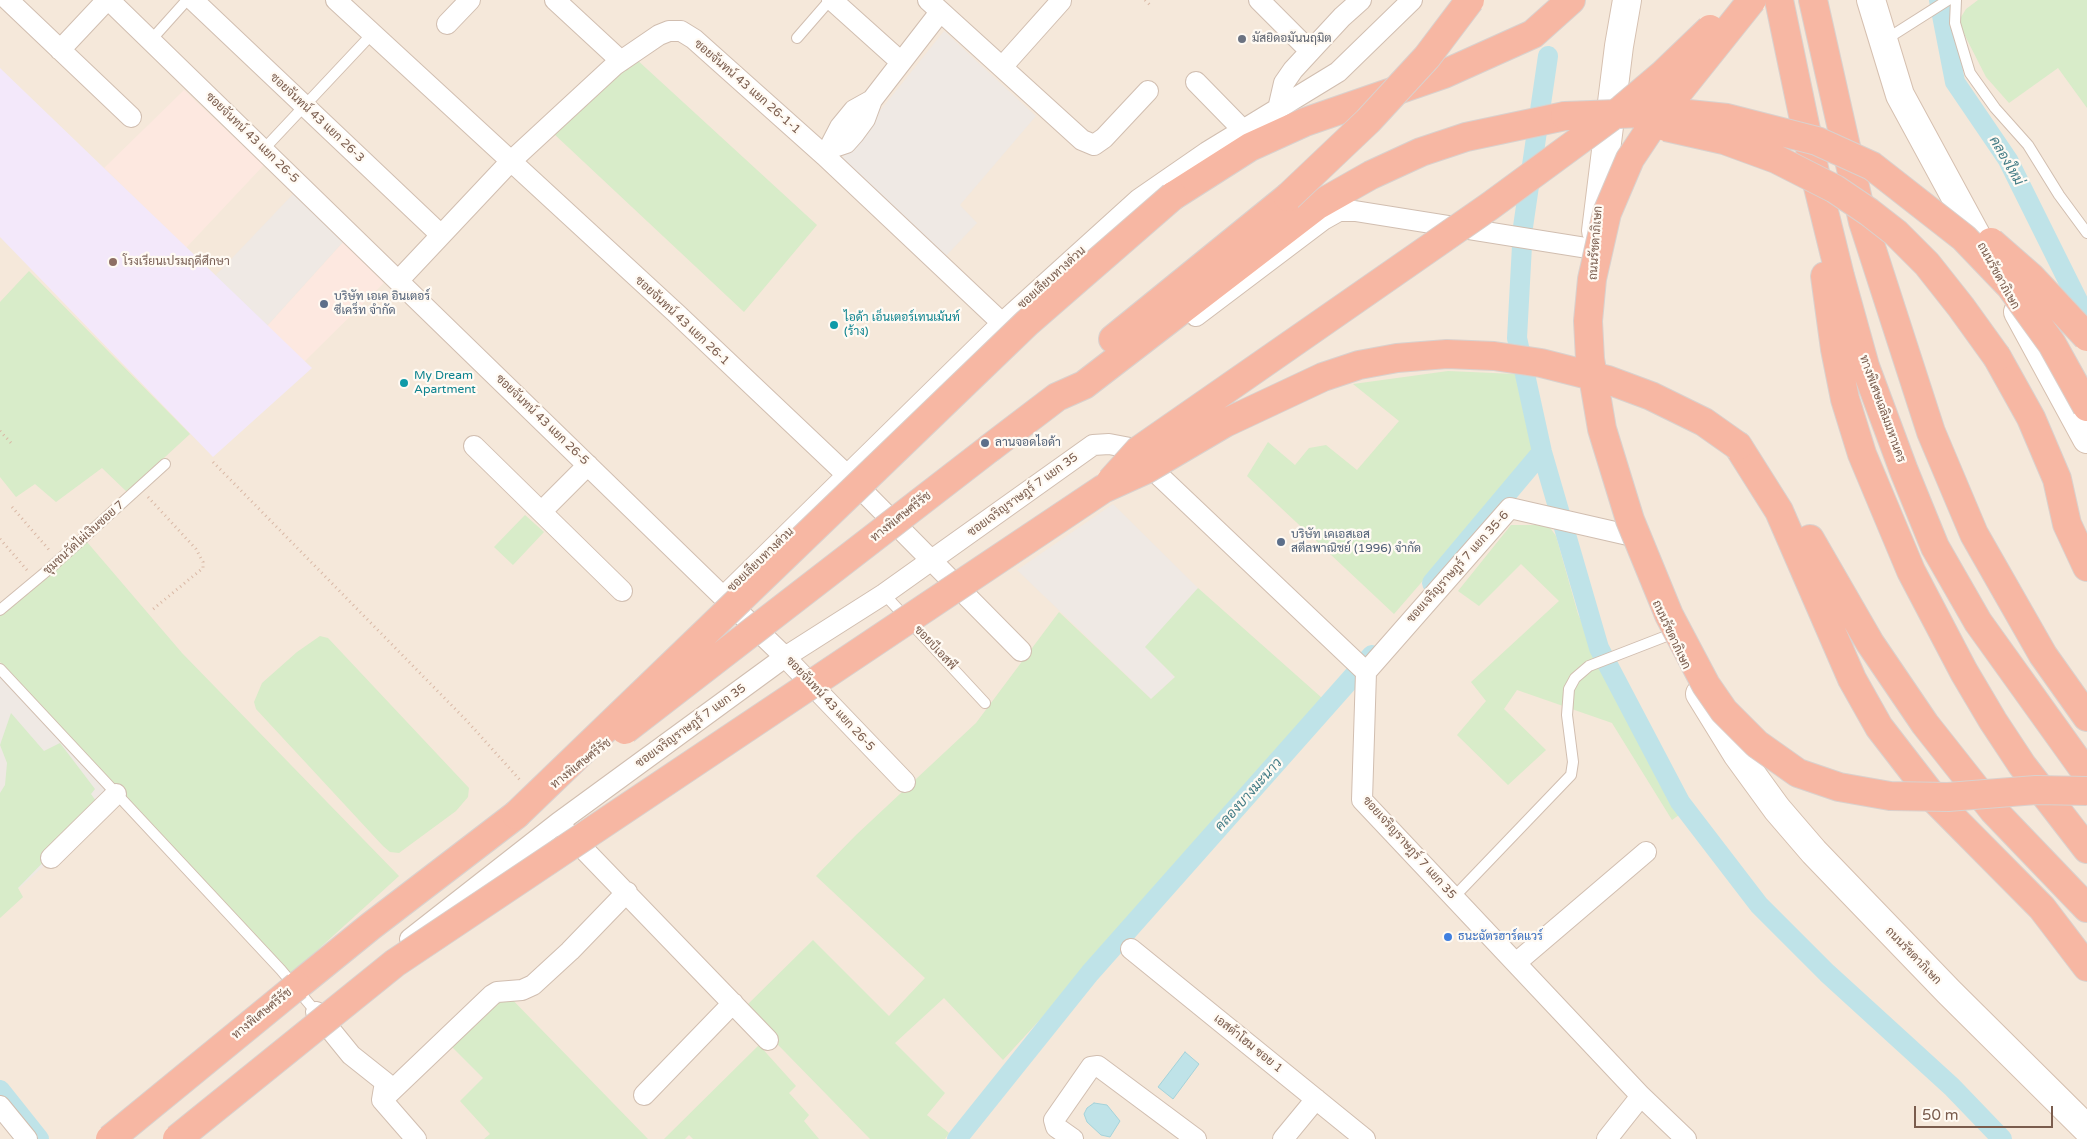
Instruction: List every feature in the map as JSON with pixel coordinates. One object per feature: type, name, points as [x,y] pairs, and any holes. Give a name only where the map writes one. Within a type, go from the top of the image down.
[{"type":"highway","points":[[1057,398],[1075,370],[1288,197],[1368,121],[1427,57],[1470,0]]},
{"type":"highway","points":[[516,815],[1027,323],[1174,196],[1250,147],[1305,122],[1444,74],[1532,34],[1571,0]]},
{"type":"highway","points":[[1103,490],[1139,450],[1490,206],[1622,109],[1689,51],[1737,0]]},
{"type":"highway","points":[[1752,0],[1656,120],[1630,159],[1614,194],[1603,226],[1592,279],[1589,340],[1592,380],[1600,420],[1620,492],[1669,615],[1706,685],[1724,711],[1757,744],[1798,773],[1839,787],[1890,796],[1948,797],[2027,790],[2087,791]]},
{"type":"highway","points":[[1767,0],[1794,76]]},
{"type":"highway","name":"ทางพิเศษเฉลิมมหานคร","points":[[1779,0],[1818,187],[1865,366],[1936,547],[1978,622],[2087,774]]},
{"type":"highway","points":[[1813,0],[1863,222],[1930,432],[1974,534],[2043,655],[2087,717]]},
{"type":"highway","points":[[1057,398],[1084,385],[1318,205],[1371,175],[1421,152],[1466,137],[1565,116],[1668,112],[1727,118],[1817,141],[1872,166],[1933,200],[1983,236],[2031,277],[2087,337]]},
{"type":"highway","points":[[1565,116],[1646,124],[1698,133],[1732,142],[1804,172],[1835,189],[1896,233],[1926,264],[1986,342],[2031,418],[2056,479],[2068,524],[2087,567]]},
{"type":"highway","points":[[1872,166],[1964,238],[2010,286],[2052,344],[2087,407]]},
{"type":"highway","points":[[1818,187],[1826,286],[1835,349],[1845,399],[1862,454],[1911,571],[1964,672],[2022,764],[2087,849]]},
{"type":"highway","points":[[176,1139],[395,963],[1103,490],[1145,470],[1225,423],[1323,377],[1359,365],[1396,358],[1447,354],[1494,356],[1562,367],[1629,387],[1663,401],[1704,422],[1738,446],[1768,472],[1784,493],[1849,609],[1925,724],[1993,810],[2087,908]]},
{"type":"highway","name":"ทางพิเศษศรีรัช","points":[[110,1139],[371,926],[1057,398]]},
{"type":"highway","points":[[1738,446],[1779,511],[1832,635],[1864,703],[1895,750],[1937,802],[2042,908],[2087,967]]},
{"type":"highway","points":[[2056,479],[2080,510],[2087,524]]},
{"type":"main road","name":"ถนนรัชดาภิเษก","points":[[1627,0],[1619,46],[1593,249],[1593,328],[1603,434],[1628,535],[1669,635],[1693,682],[1737,754],[1777,809],[1854,895],[2087,1129]]},
{"type":"main road","name":"ถนนรัชดาภิเษก","points":[[1871,0],[1894,35],[1900,96],[2087,439]]},
{"type":"street","points":[[8,0],[131,117]]},
{"type":"street","points":[[60,50],[108,0]]},
{"type":"street","name":"ซอยจันทน์ 43 แยก 26-5","points":[[108,0],[152,39],[263,150],[724,596],[905,782]]},
{"type":"street","name":"ซอยจันทน์ 43 แยก 26-3","points":[[192,0],[441,235]]},
{"type":"street","name":"ซอยจันทน์ 43 แยก 26-1","points":[[336,0],[677,314],[847,475],[1021,651]]},
{"type":"street","points":[[447,24],[470,0]]},
{"type":"street","points":[[555,0],[621,61]]},
{"type":"street","points":[[831,0],[901,62]]},
{"type":"street","points":[[1258,0],[1310,51]]},
{"type":"street","points":[[1278,109],[1284,83],[1310,51],[1361,0]]},
{"type":"street","name":"ซอยเลียบทางด่วน","points":[[724,596],[1002,324],[1139,199],[1243,130],[1338,72],[1412,0]]},
{"type":"street","points":[[1002,66],[1061,1]]},
{"type":"street","points":[[828,152],[840,126],[854,110],[872,100],[901,62],[934,6],[1082,140],[1094,146],[1104,138],[1148,91]]},
{"type":"street","name":"ซอยจันทน์ 43 แยก 26-1-1","points":[[398,280],[510,162],[621,61],[659,35],[669,31],[680,31],[694,39],[828,152],[1002,324]]},
{"type":"street","points":[[1196,82],[1243,130]]},
{"type":"street","points":[[1117,376],[1323,220],[1339,211],[1354,211],[1542,243],[1593,249]]},
{"type":"street","name":"ซอยเจริญราษฎร์ 7 แยก 35","points":[[316,1012],[558,823],[785,657],[884,594],[1093,445],[1109,444],[1130,448],[1362,667],[1362,800],[1641,1096],[1686,1139]]},
{"type":"street","points":[[474,446],[622,591]]},
{"type":"street","points":[[542,511],[588,466]]},
{"type":"street","name":"ซอยเจริญราษฎร์ 7 แยก 35-6","points":[[1362,667],[1506,511],[1516,508],[1549,518],[1628,535]]},
{"type":"street","points":[[52,858],[116,794]]},
{"type":"street","points":[[558,823],[627,892],[768,1040]]},
{"type":"street","points":[[1516,962],[1646,852]]},
{"type":"street","points":[[382,1100],[492,995],[497,992],[522,990],[533,985],[570,951],[627,892]]},
{"type":"street","name":"เอสต้าโฮม ซอย 1","points":[[1131,949],[1366,1139]]},
{"type":"street","points":[[644,1095],[733,1003]]},
{"type":"street","points":[[316,1012],[351,1055],[385,1082],[382,1100]]},
{"type":"street","points":[[1073,1139],[1056,1126],[1054,1120],[1091,1068],[1098,1066],[1196,1139]]},
{"type":"street","points":[[1607,1139],[1641,1096]]},
{"type":"street","points":[[382,1100],[416,1139]]},
{"type":"street","points":[[1283,1139],[1316,1100]]},
{"type":"street","points":[[0,1106],[27,1139]]},
{"type":"lane","points":[[152,39],[187,0]]},
{"type":"lane","points":[[797,38],[831,0]]},
{"type":"lane","points":[[1894,35],[1948,0]]},
{"type":"lane","points":[[1956,0],[1956,23],[1970,73],[1995,108],[2028,145],[2059,195],[2087,233]]},
{"type":"lane","points":[[263,150],[372,34]]},
{"type":"lane","name":"ชุมชนวัดไผ่เงินซอย 7","points":[[0,610],[58,561],[165,464]]},
{"type":"lane","name":"ซอยบีเอสพี","points":[[884,594],[985,703]]},
{"type":"lane","points":[[1454,897],[1571,775],[1573,762],[1567,715],[1569,689],[1575,678],[1589,666],[1669,635]]},
{"type":"lane","points":[[0,669],[281,970],[316,1012]]},
{"type":"path","points":[[1145,0],[1150,5]]},
{"type":"path","points":[[0,431],[13,445]]},
{"type":"path","points":[[213,462],[467,721],[526,787]]},
{"type":"path","points":[[140,488],[196,549],[203,562],[202,568],[152,610]]},
{"type":"path","points":[[12,507],[58,561]]},
{"type":"path","points":[[0,539],[36,580]]},
{"type":"shaded area","points":[[0,0],[2087,0],[2087,1139],[0,1139]]},
{"type":"shaded area","points":[[944,31],[1036,116],[960,205],[977,223],[946,256],[842,158]]},
{"type":"shaded area","name":"โรงเรียนเปรมฤดีศึกษา","points":[[0,68],[312,368],[213,457],[0,237]]},
{"type":"shaded area","points":[[184,90],[264,165],[186,248],[104,168]]},
{"type":"shaded area","points":[[294,193],[343,242],[267,326],[215,276]]},
{"type":"shaded area","name":"บริษัท เอเค อินเตอร์ ซีเคร็ท จำกัด","points":[[343,242],[384,283],[304,362],[267,326]]},
{"type":"shaded area","points":[[1113,504],[1198,588],[1146,647],[1175,677],[1151,699],[1017,570]]},
{"type":"shaded area","points":[[0,673],[117,801],[18,889],[0,870]]},
{"type":"green space","points":[[1978,0],[2087,0],[2087,108],[2058,68],[2009,103],[1986,77],[1958,22],[1966,9]]},
{"type":"green space","points":[[635,58],[817,225],[744,312],[553,133]]},
{"type":"green space","points":[[29,271],[190,434],[127,492],[102,468],[56,502],[35,484],[16,497],[0,477],[0,302]]},
{"type":"green space","points":[[1448,371],[1515,374],[1532,440],[1531,456],[1394,614],[1247,476],[1268,442],[1295,465],[1309,448],[1326,445],[1357,470],[1399,421],[1353,384]]},
{"type":"green space","points":[[525,515],[544,532],[513,565],[494,547]]},
{"type":"green space","points":[[1511,525],[1548,525],[1556,536],[1578,614],[1623,713],[1679,815],[1672,820],[1612,723],[1517,690],[1504,709],[1546,750],[1508,785],[1457,735],[1486,701],[1471,682],[1559,601],[1521,564],[1479,606],[1458,591]]},
{"type":"green space","points":[[87,542],[182,653],[399,876],[290,975],[0,662],[0,615]]},
{"type":"green space","points":[[1198,588],[1322,698],[1122,930],[1003,1060],[944,998],[895,1043],[945,1093],[927,1115],[949,1133],[945,1139],[870,1139],[743,1009],[813,940],[889,1016],[925,978],[816,876],[856,835],[976,723],[1059,612],[1151,699],[1175,677],[1145,647]]},
{"type":"green space","points":[[320,636],[328,638],[469,788],[468,797],[456,811],[399,853],[390,852],[383,846],[256,709],[254,702],[262,683],[297,652]]},
{"type":"green space","points":[[11,713],[44,751],[60,743],[95,789],[91,794],[99,805],[18,888],[23,897],[0,918],[0,793],[5,785],[7,763],[0,745]]},
{"type":"green space","points":[[501,988],[648,1139],[484,1139],[490,1134],[460,1101],[483,1078],[447,1042]]},
{"type":"green space","points":[[759,1045],[796,1086],[789,1093],[809,1115],[804,1121],[819,1139],[693,1139],[689,1135],[685,1139],[664,1139]]},
{"type":"water","points":[[1185,1052],[1199,1064],[1173,1099],[1158,1087]]},
{"type":"water","points":[[1094,1103],[1107,1105],[1120,1121],[1110,1137],[1101,1135],[1087,1122],[1084,1114],[1087,1108]]},
{"type":"waterway","name":"คลองใหม่","points":[[1939,0],[1955,82],[2008,160],[2087,319]]},
{"type":"waterway","points":[[1548,56],[1523,227],[1517,338],[1542,452],[1599,648],[1680,802],[1759,905],[1827,973],[1952,1087],[2002,1139]]},
{"type":"waterway","name":"คลองบางมะนาว","points":[[1432,583],[1542,452]]},
{"type":"waterway","name":"คลองบางมะนาว","points":[[957,1139],[1090,973],[1372,655]]},
{"type":"waterway","points":[[0,1090],[39,1139]]},
{"type":"place","name":"มัสยิดอมันนฤมิต","points":[[1242,39]]},
{"type":"place","name":"โรงเรียนเปรมฤดีศึกษา","points":[[113,262]]},
{"type":"place","name":"บริษัท เอเค อินเตอร์ ซีเคร็ท จำกัด","points":[[324,304]]},
{"type":"place","name":"ไอด้า เอ็นเตอร์เทนเม้นท์ (ร้าง)","points":[[834,325]]},
{"type":"place","name":"My Dream Apartment","points":[[404,383]]},
{"type":"place","name":"ลานจอดไอด้า","points":[[985,443]]},
{"type":"place","name":"บริษัท เคเอสเอส สตีลพาณิชย์ (1996) จำกัด","points":[[1281,542]]},
{"type":"place","name":"ธนะฉัตรฮาร์ดแวร์","points":[[1448,937]]}]
